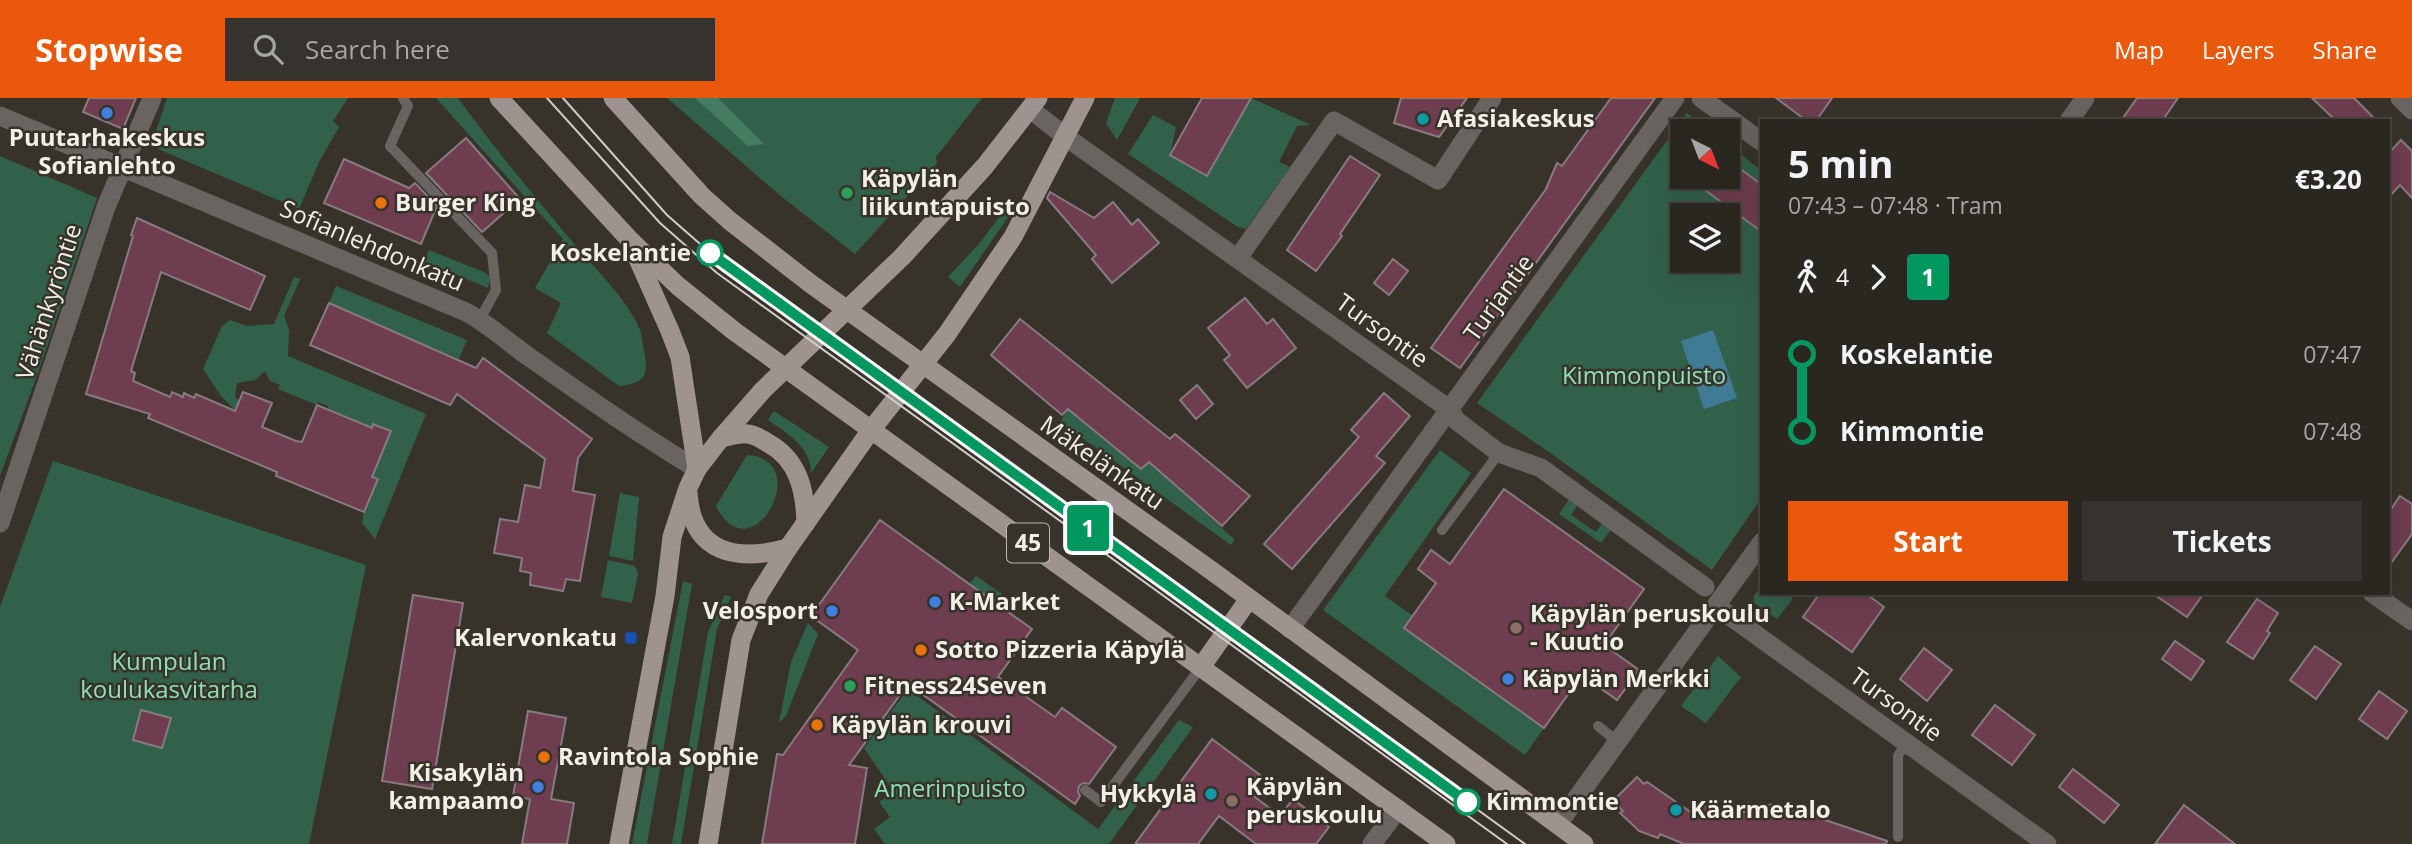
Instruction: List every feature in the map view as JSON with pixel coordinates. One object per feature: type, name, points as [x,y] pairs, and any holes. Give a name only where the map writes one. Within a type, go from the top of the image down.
[{"type":"main road","points":[[499,98],[629,239],[678,286],[785,369],[871,430]]},
{"type":"main road","name":"Mäkelänkatu","points":[[613,98],[702,196],[730,221],[846,310],[1249,599],[1584,844]]},
{"type":"main road","points":[[708,844],[741,640],[760,594],[788,548],[871,430],[947,334],[1013,237],[1085,98]]},
{"type":"main road","points":[[619,844],[665,596],[672,537],[697,469],[763,390],[902,257],[985,166],[1034,104]]},
{"type":"main road","points":[[629,239],[680,358],[697,469]]},
{"type":"main road","name":"45","points":[[871,430],[1446,844]]},
{"type":"main road","points":[[721,438],[750,434],[776,447],[792,463],[799,476],[804,492],[806,523]]},
{"type":"main road","points":[[688,488],[689,511],[696,528],[720,549],[741,556],[788,548]]},
{"type":"main road","points":[[1200,667],[1249,599]]},
{"type":"street","name":"Vähänkyröntie","points":[[0,523],[106,207],[152,98]]},
{"type":"street","points":[[1238,258],[1334,121],[1438,180],[1492,98]]},
{"type":"street","name":"Turjantie","points":[[1290,629],[1675,98]]},
{"type":"street","points":[[1702,98],[1760,141]]},
{"type":"street","points":[[2069,119],[2085,98]]},
{"type":"street","points":[[2400,98],[2412,110]]},
{"type":"street","name":"Tursontie","points":[[1034,104],[1066,138],[1449,409],[1457,421],[1499,453],[1541,468],[1705,587]]},
{"type":"street","name":"Sofianlehdonkatu","points":[[0,116],[480,319],[642,436],[697,469]]},
{"type":"street","points":[[1558,824],[1760,545]]},
{"type":"street","points":[[2375,595],[2412,621]]},
{"type":"street","name":"Tursontie","points":[[1716,606],[2047,844]]},
{"type":"street","points":[[1372,844],[1398,809]]},
{"type":"lane","points":[[403,98],[408,106],[390,146],[492,253],[496,290],[480,319]]},
{"type":"lane","points":[[1442,530],[1499,453]]},
{"type":"lane","points":[[1085,790],[1101,802],[1200,667]]},
{"type":"lane","points":[[1598,726],[1618,742]]},
{"type":"lane","points":[[1898,837],[1898,755],[1906,743]]},
{"type":"green space","points":[[167,98],[348,98],[333,121],[339,127],[319,162],[299,209],[151,146]]},
{"type":"green space","points":[[436,98],[458,98],[530,191],[620,297],[641,332],[646,369],[641,379],[619,386],[547,333],[561,303],[535,288],[563,239]]},
{"type":"green space","name":"Käpylän liikuntapuisto","points":[[667,98],[982,98],[936,157],[937,163],[855,254],[782,197]]},
{"type":"green space","points":[[695,98],[718,98],[764,144],[748,146]]},
{"type":"green space","points":[[1115,98],[1140,98],[1117,140],[1106,123]]},
{"type":"green space","points":[[1251,98],[1311,125],[1297,126],[1279,162],[1290,167],[1246,229],[1238,227],[1128,154],[1153,115],[1176,127],[1170,155],[1207,176]]},
{"type":"green space","name":"Kimmonpuisto","points":[[1687,113],[1695,119],[1683,119]]},
{"type":"green space","name":"Kimmonpuisto","points":[[1670,136],[1670,189],[1740,189],[1740,153],[1760,169],[1760,500],[1712,570],[1477,403]]},
{"type":"green space","points":[[0,156],[97,198],[0,476]]},
{"type":"green space","points":[[1003,212],[1008,217],[960,287],[948,277],[979,244]]},
{"type":"green space","points":[[429,250],[486,273],[490,277],[488,288],[424,261]]},
{"type":"green space","points":[[302,275],[284,316],[289,330],[288,356],[426,414],[375,539],[362,523],[378,480],[372,477],[391,431],[374,424],[372,428],[327,409],[328,406],[318,402],[317,405],[278,389],[280,385],[270,381],[265,371],[255,380],[237,383],[237,412],[221,396],[203,369],[222,326],[230,320],[247,326],[274,324],[294,277],[299,279]]},
{"type":"green space","points":[[336,286],[467,340],[459,359],[329,303]]},
{"type":"green space","points":[[1068,409],[1141,469],[1149,462],[1235,540],[1231,545],[1060,422]]},
{"type":"green space","points":[[774,411],[829,447],[811,473],[810,464],[802,448],[768,420]]},
{"type":"green space","points":[[1440,450],[1471,473],[1385,596],[1413,616],[1405,628],[1544,728],[1525,755],[1323,610]]},
{"type":"green space","points":[[747,455],[767,461],[776,475],[777,492],[771,509],[759,522],[745,529],[730,524],[716,506]]},
{"type":"green space","name":"Kumpulan koulukasvitarha","points":[[53,461],[366,565],[309,844],[0,844],[0,607]]},
{"type":"green space","points":[[620,493],[639,497],[633,561],[609,556]]},
{"type":"green space","points":[[1570,498],[1578,504],[1571,515],[1596,532],[1604,521],[1613,527],[1601,543],[1559,514]]},
{"type":"green space","points":[[608,560],[635,566],[638,573],[632,603],[601,597]]},
{"type":"green space","points":[[976,576],[1012,601],[1005,610],[969,584]]},
{"type":"green space","points":[[683,581],[692,584],[647,844],[632,844]]},
{"type":"green space","points":[[1760,587],[1760,595],[1791,595],[1792,600],[1777,619],[1754,603],[1754,596]]},
{"type":"green space","points":[[725,595],[731,597],[717,629],[681,844],[672,844],[708,632]]},
{"type":"green space","points":[[808,623],[818,634],[786,716],[779,723],[791,662]]},
{"type":"green space","points":[[1718,656],[1741,677],[1706,723],[1681,706]]},
{"type":"green space","name":"Amerinpuisto","points":[[908,689],[1098,829],[1179,720],[1193,727],[1109,844],[885,844],[874,829],[890,817],[879,802],[894,792],[864,748]]},
{"type":"water","points":[[1713,330],[1737,398],[1704,409],[1681,341]]},
{"type":"building","name":"Puutarhakeskus Sofianlehto","points":[[89,98],[136,98],[123,129],[83,112]]},
{"type":"building","points":[[1202,98],[1251,98],[1207,176],[1170,155]]},
{"type":"building","name":"Afasiakeskus","points":[[1401,98],[1467,98],[1439,137],[1394,123]]},
{"type":"building","points":[[1611,98],[1655,98],[1460,368],[1431,348],[1546,189],[1557,163],[1562,166]]},
{"type":"building","points":[[1776,98],[1832,98],[1817,119],[1804,119]]},
{"type":"building","points":[[2137,98],[2178,98],[2163,119],[2122,119]]},
{"type":"building","points":[[2312,98],[2354,98],[2375,119],[2334,119]]},
{"type":"building","points":[[466,138],[520,199],[482,232],[426,173]]},
{"type":"building","points":[[2401,140],[2412,151],[2412,198],[2400,185],[2390,196],[2390,152]]},
{"type":"building","points":[[1350,156],[1380,175],[1340,234],[1342,236],[1316,271],[1287,250]]},
{"type":"building","points":[[344,159],[409,188],[415,183],[437,206],[421,244],[324,203]]},
{"type":"building","points":[[1740,169],[1760,184],[1760,231],[1740,216],[1740,203],[1723,203],[1705,190],[1740,189]]},
{"type":"building","points":[[1050,192],[1094,218],[1113,202],[1132,225],[1138,219],[1159,243],[1112,283],[1092,259],[1096,255],[1047,198]]},
{"type":"building","points":[[137,218],[265,276],[250,310],[161,272],[131,371],[135,373],[133,381],[170,397],[172,392],[183,397],[184,393],[194,398],[196,394],[235,411],[243,392],[272,403],[262,427],[296,441],[302,442],[317,405],[372,428],[373,424],[391,431],[372,477],[378,479],[364,512],[276,476],[277,472],[148,418],[150,414],[86,394]]},
{"type":"building","points":[[1393,259],[1408,271],[1389,295],[1374,283]]},
{"type":"building","points":[[1245,298],[1267,324],[1273,319],[1296,348],[1247,388],[1224,360],[1230,355],[1208,328]]},
{"type":"building","points":[[329,303],[476,368],[483,358],[592,439],[578,458],[573,491],[595,495],[580,581],[566,579],[563,591],[530,585],[531,573],[520,571],[522,558],[494,553],[500,519],[518,522],[525,485],[540,488],[545,459],[457,394],[450,405],[310,345]]},
{"type":"building","points":[[1020,319],[1170,439],[1175,434],[1250,496],[1222,526],[1149,462],[1141,469],[1068,409],[1062,415],[991,355]]},
{"type":"building","points":[[1197,385],[1213,404],[1196,419],[1180,400]]},
{"type":"building","points":[[1384,393],[1410,416],[1376,456],[1385,463],[1292,569],[1264,544],[1359,437],[1351,430]]},
{"type":"building","points":[[1504,489],[1644,589],[1604,645],[1639,670],[1617,700],[1582,675],[1544,728],[1404,628],[1436,583],[1418,569],[1431,550],[1450,564]]},
{"type":"building","points":[[2400,496],[2412,504],[2412,534],[2390,565],[2390,511]]},
{"type":"building","points":[[880,520],[1032,629],[998,677],[1055,717],[1062,708],[1116,747],[1089,784],[1083,783],[1079,786],[1080,796],[1075,804],[908,684],[849,765],[867,768],[855,844],[762,844],[777,754],[783,755],[858,650],[811,616]]},
{"type":"building","points":[[413,595],[463,603],[432,789],[382,781]]},
{"type":"building","points":[[1819,595],[1868,595],[1884,607],[1852,652],[1803,617]]},
{"type":"building","points":[[2155,595],[2203,595],[2187,617]]},
{"type":"building","points":[[2257,599],[2278,613],[2267,631],[2270,633],[2253,659],[2227,642]]},
{"type":"building","points":[[2175,641],[2204,661],[2191,680],[2162,659]]},
{"type":"building","points":[[2315,646],[2341,664],[2316,699],[2290,680]]},
{"type":"building","points":[[1924,648],[1952,670],[1927,701],[1900,679]]},
{"type":"building","points":[[2379,691],[2407,711],[2387,739],[2359,719]]},
{"type":"building","points":[[1995,705],[2035,735],[2012,765],[1972,735]]},
{"type":"building","points":[[141,710],[171,718],[162,748],[133,740]]},
{"type":"building","points":[[528,711],[566,718],[551,799],[574,803],[567,844],[522,844],[530,799],[513,796]]},
{"type":"building","name":"Hykkylä","points":[[1212,739],[1260,775],[1247,791],[1280,816],[1293,799],[1329,827],[1316,844],[1256,844],[1219,816],[1198,844],[1135,844]]},
{"type":"building","points":[[2073,769],[2119,805],[2104,823],[2059,787]]},
{"type":"building","name":"Käärmetalo","points":[[1637,777],[1695,815],[1699,805],[1755,813],[1755,806],[1778,804],[1887,841],[1886,844],[1684,844],[1660,834],[1658,838],[1639,831],[1620,813],[1623,811],[1613,801]]},
{"type":"building","points":[[2184,805],[2235,844],[2155,844]]},
{"type":"tram line","points":[[547,98],[660,223],[717,273],[1507,844]]},
{"type":"tram line","points":[[563,98],[667,215],[723,264],[1525,844]]},
{"type":"tram line","name":"1","points":[[710,253],[1467,802]]},
{"type":"place","name":"Puutarhakeskus Sofianlehto","points":[[107,113]]},
{"type":"place","name":"Afasiakeskus","points":[[1423,119]]},
{"type":"place","name":"Käpylän liikuntapuisto","points":[[847,193]]},
{"type":"place","name":"Burger King","points":[[381,203]]},
{"type":"place","name":"Koskelantie","points":[[710,253]]},
{"type":"place","name":"K-Market","points":[[935,602]]},
{"type":"place","name":"Velosport","points":[[832,611]]},
{"type":"place","name":"Käpylän peruskoulu - Kuutio","points":[[1516,628]]},
{"type":"place","name":"Kalervonkatu","points":[[631,638]]},
{"type":"place","name":"Sotto Pizzeria Käpylä","points":[[921,650]]},
{"type":"place","name":"Käpylän Merkki","points":[[1508,679]]},
{"type":"place","name":"Fitness24Seven","points":[[850,686]]},
{"type":"place","name":"Käpylän krouvi","points":[[817,725]]},
{"type":"place","name":"Ravintola Sophie","points":[[544,757]]},
{"type":"place","name":"Kisakylän kampaamo","points":[[538,787]]},
{"type":"place","name":"Hykkylä","points":[[1211,794]]},
{"type":"place","name":"Käpylän peruskoulu","points":[[1232,801]]},
{"type":"place","name":"Kimmontie","points":[[1467,802]]},
{"type":"place","name":"Käärmetalo","points":[[1676,810]]}]
